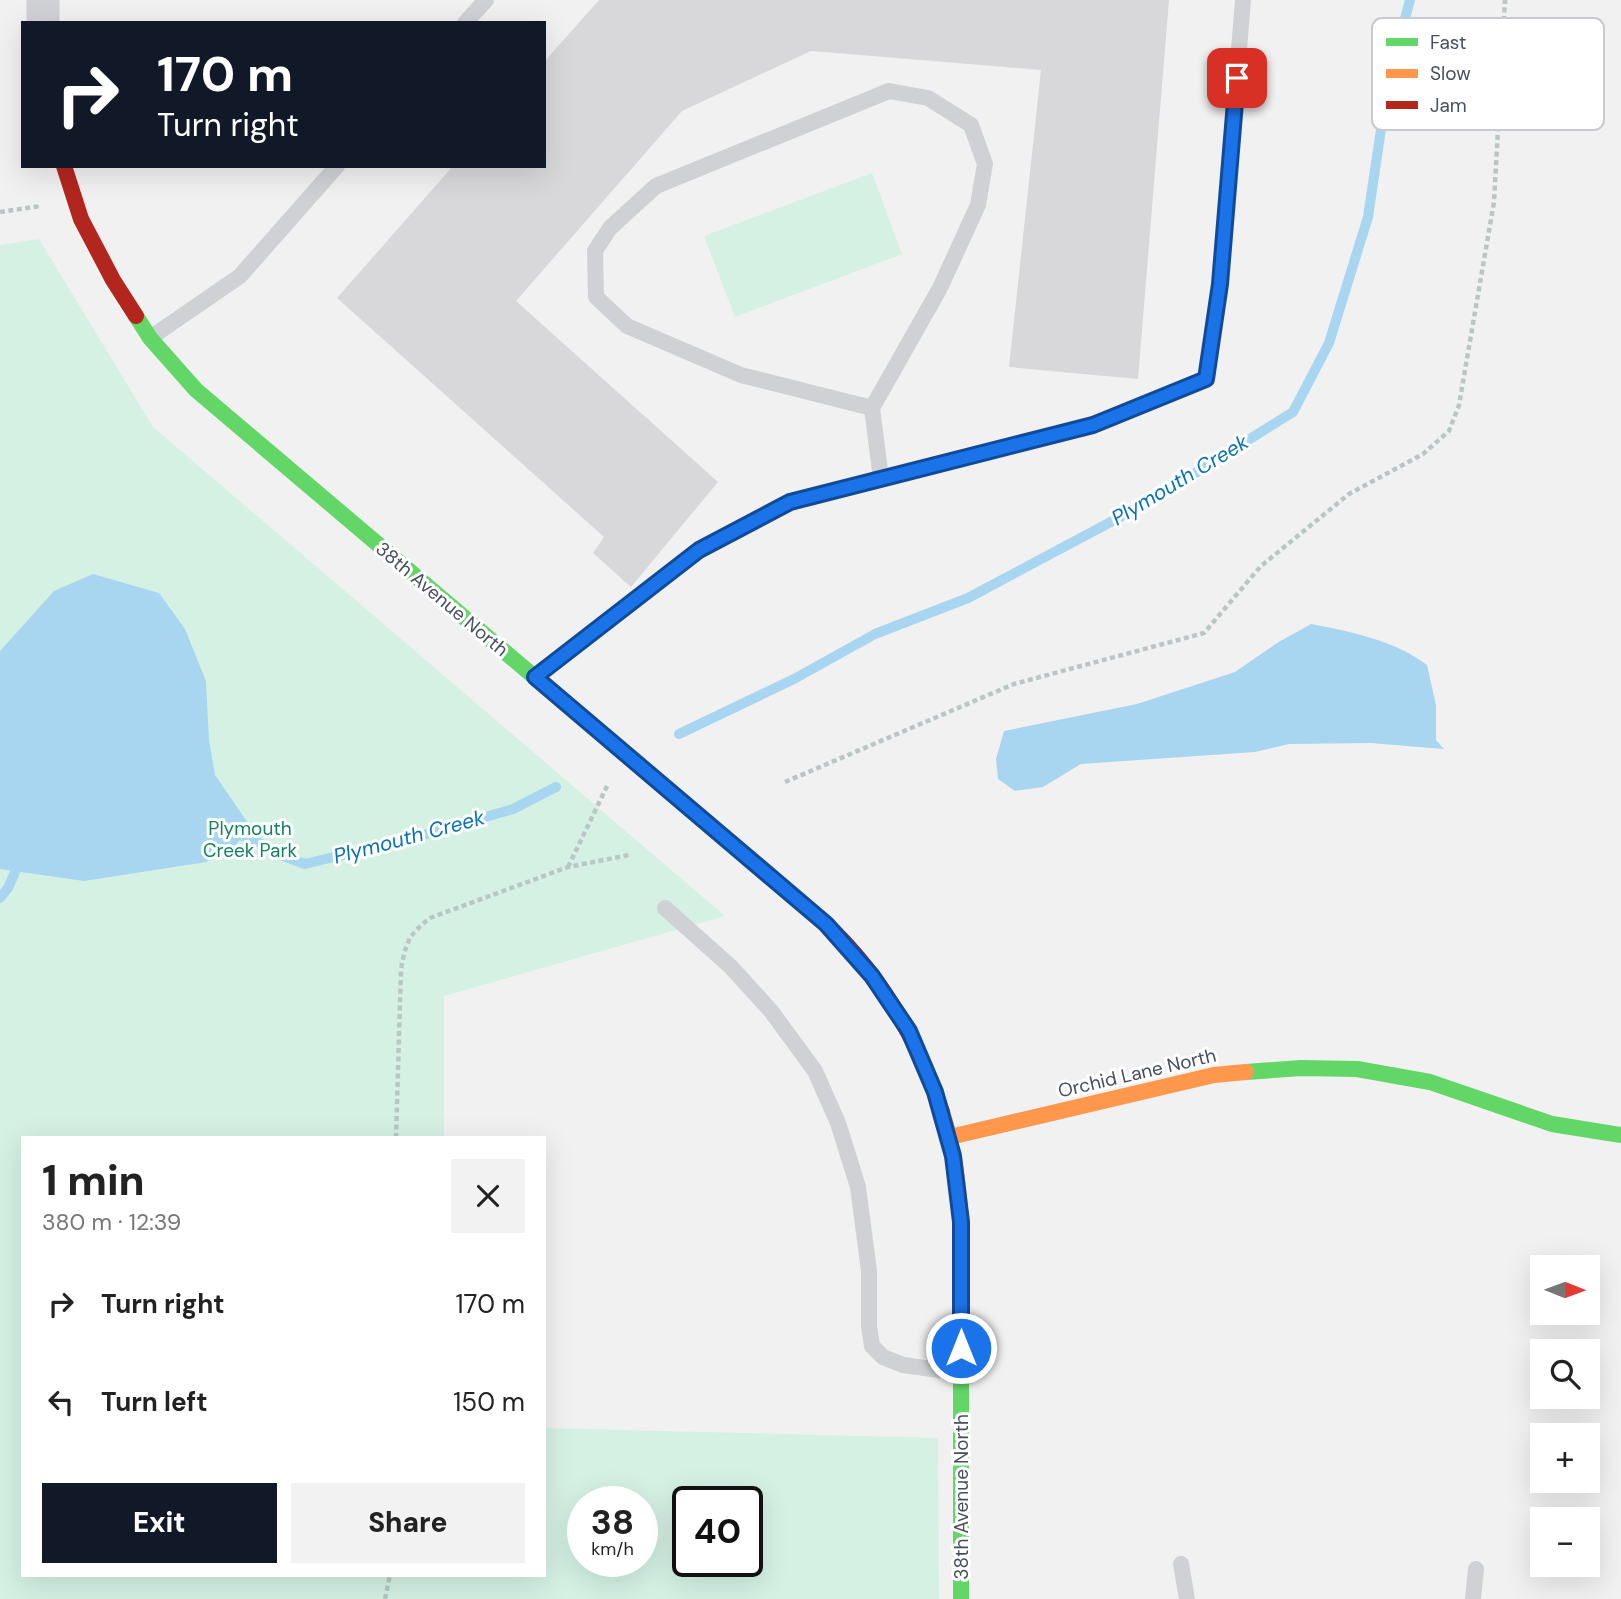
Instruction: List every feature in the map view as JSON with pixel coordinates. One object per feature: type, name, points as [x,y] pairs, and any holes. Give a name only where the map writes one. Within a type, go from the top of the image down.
[{"type":"street","points":[[43,0],[43,21]]},
{"type":"street","name":"38th Avenue North","points":[[65,168],[82,219],[113,280],[150,338],[196,390],[826,924],[872,976],[909,1031],[935,1092],[950,1137],[961,1222],[961,1599]]},
{"type":"street","name":"Orchid Lane North","points":[[950,1137],[1214,1075],[1301,1068],[1357,1069],[1430,1082],[1552,1124],[1621,1135]]},
{"type":"lane","points":[[467,21],[486,0]]},
{"type":"lane","points":[[535,677],[699,550],[790,502],[1093,425],[1206,379],[1220,284],[1243,0]]},
{"type":"lane","points":[[872,408],[741,375],[627,327],[596,297],[594,251],[610,228],[656,186],[889,91],[928,98],[971,125],[985,164],[978,205],[940,288],[872,408],[881,479]]},
{"type":"lane","points":[[150,338],[240,276],[335,168]]},
{"type":"lane","points":[[664,908],[730,967],[763,1002],[815,1071],[838,1123],[858,1187],[869,1270],[869,1326],[872,1346],[883,1357],[903,1365],[961,1373]]},
{"type":"lane","points":[[1181,1564],[1187,1599]]},
{"type":"lane","points":[[1473,1599],[1476,1569]]},
{"type":"path","points":[[1504,18],[1505,0]]},
{"type":"path","points":[[785,782],[1014,684],[1204,633],[1261,566],[1349,494],[1423,454],[1449,431],[1459,405],[1494,202],[1498,130]]},
{"type":"path","points":[[0,212],[47,205]]},
{"type":"path","points":[[396,1136],[401,970],[405,944],[419,927],[430,918],[568,867],[629,855]]},
{"type":"path","points":[[384,1599],[390,1577]]},
{"type":"green space","points":[[872,173],[902,254],[735,317],[704,236]]},
{"type":"green space","name":"Plymouth Creek Park","points":[[39,239],[153,427],[725,916],[444,996],[444,1136],[21,1136],[21,1577],[546,1577],[546,1428],[938,1438],[939,1599],[0,1599],[0,245]]},
{"type":"water","points":[[93,574],[159,593],[185,629],[206,681],[209,740],[215,775],[250,826],[236,845],[206,862],[84,881],[0,869],[0,651],[54,591]]},
{"type":"water","points":[[1311,624],[1387,643],[1427,665],[1436,705],[1436,740],[1444,749],[1371,743],[1289,744],[1255,752],[1081,764],[1043,787],[1015,791],[998,779],[996,759],[1004,731],[1137,704],[1235,672]]},
{"type":"building","points":[[599,0],[1169,0],[1138,379],[1009,367],[1041,70],[811,51],[682,111],[516,301],[718,482],[631,587],[593,553],[604,537],[337,298],[451,168],[546,168],[546,60]]},
{"type":"waterway","name":"Plymouth Creek","points":[[1405,18],[1410,0]]},
{"type":"waterway","name":"Plymouth Creek","points":[[679,734],[794,679],[875,634],[968,598],[1152,500],[1293,412],[1329,343],[1368,217],[1381,130]]},
{"type":"waterway","name":"Plymouth Creek","points":[[233,833],[305,864],[420,836],[513,809],[556,787]]},
{"type":"waterway","name":"Plymouth Creek","points":[[0,898],[8,888],[20,861]]},
{"type":"traffic: fast","points":[[136,316],[150,338],[196,390],[775,881]]},
{"type":"traffic: fast","points":[[1246,1072],[1301,1068],[1357,1069],[1430,1082],[1552,1124],[1621,1135]]},
{"type":"traffic: fast","points":[[961,1356],[961,1599]]},
{"type":"traffic: slow","points":[[950,1137],[1214,1075],[1246,1072]]},
{"type":"traffic: slow","points":[[942,1112],[956,1172],[959,1202],[962,1264],[961,1356]]},
{"type":"traffic: jam","points":[[65,168],[81,219],[113,280],[136,316]]},
{"type":"traffic: jam","points":[[775,881],[824,922],[863,963],[880,986],[909,1034],[942,1112]]},
{"type":"route","points":[[961,1348],[961,1222],[950,1137],[935,1092],[909,1031],[872,976],[826,924],[535,677],[699,550],[790,502],[1093,425],[1206,379],[1220,284],[1237,78]]}]
